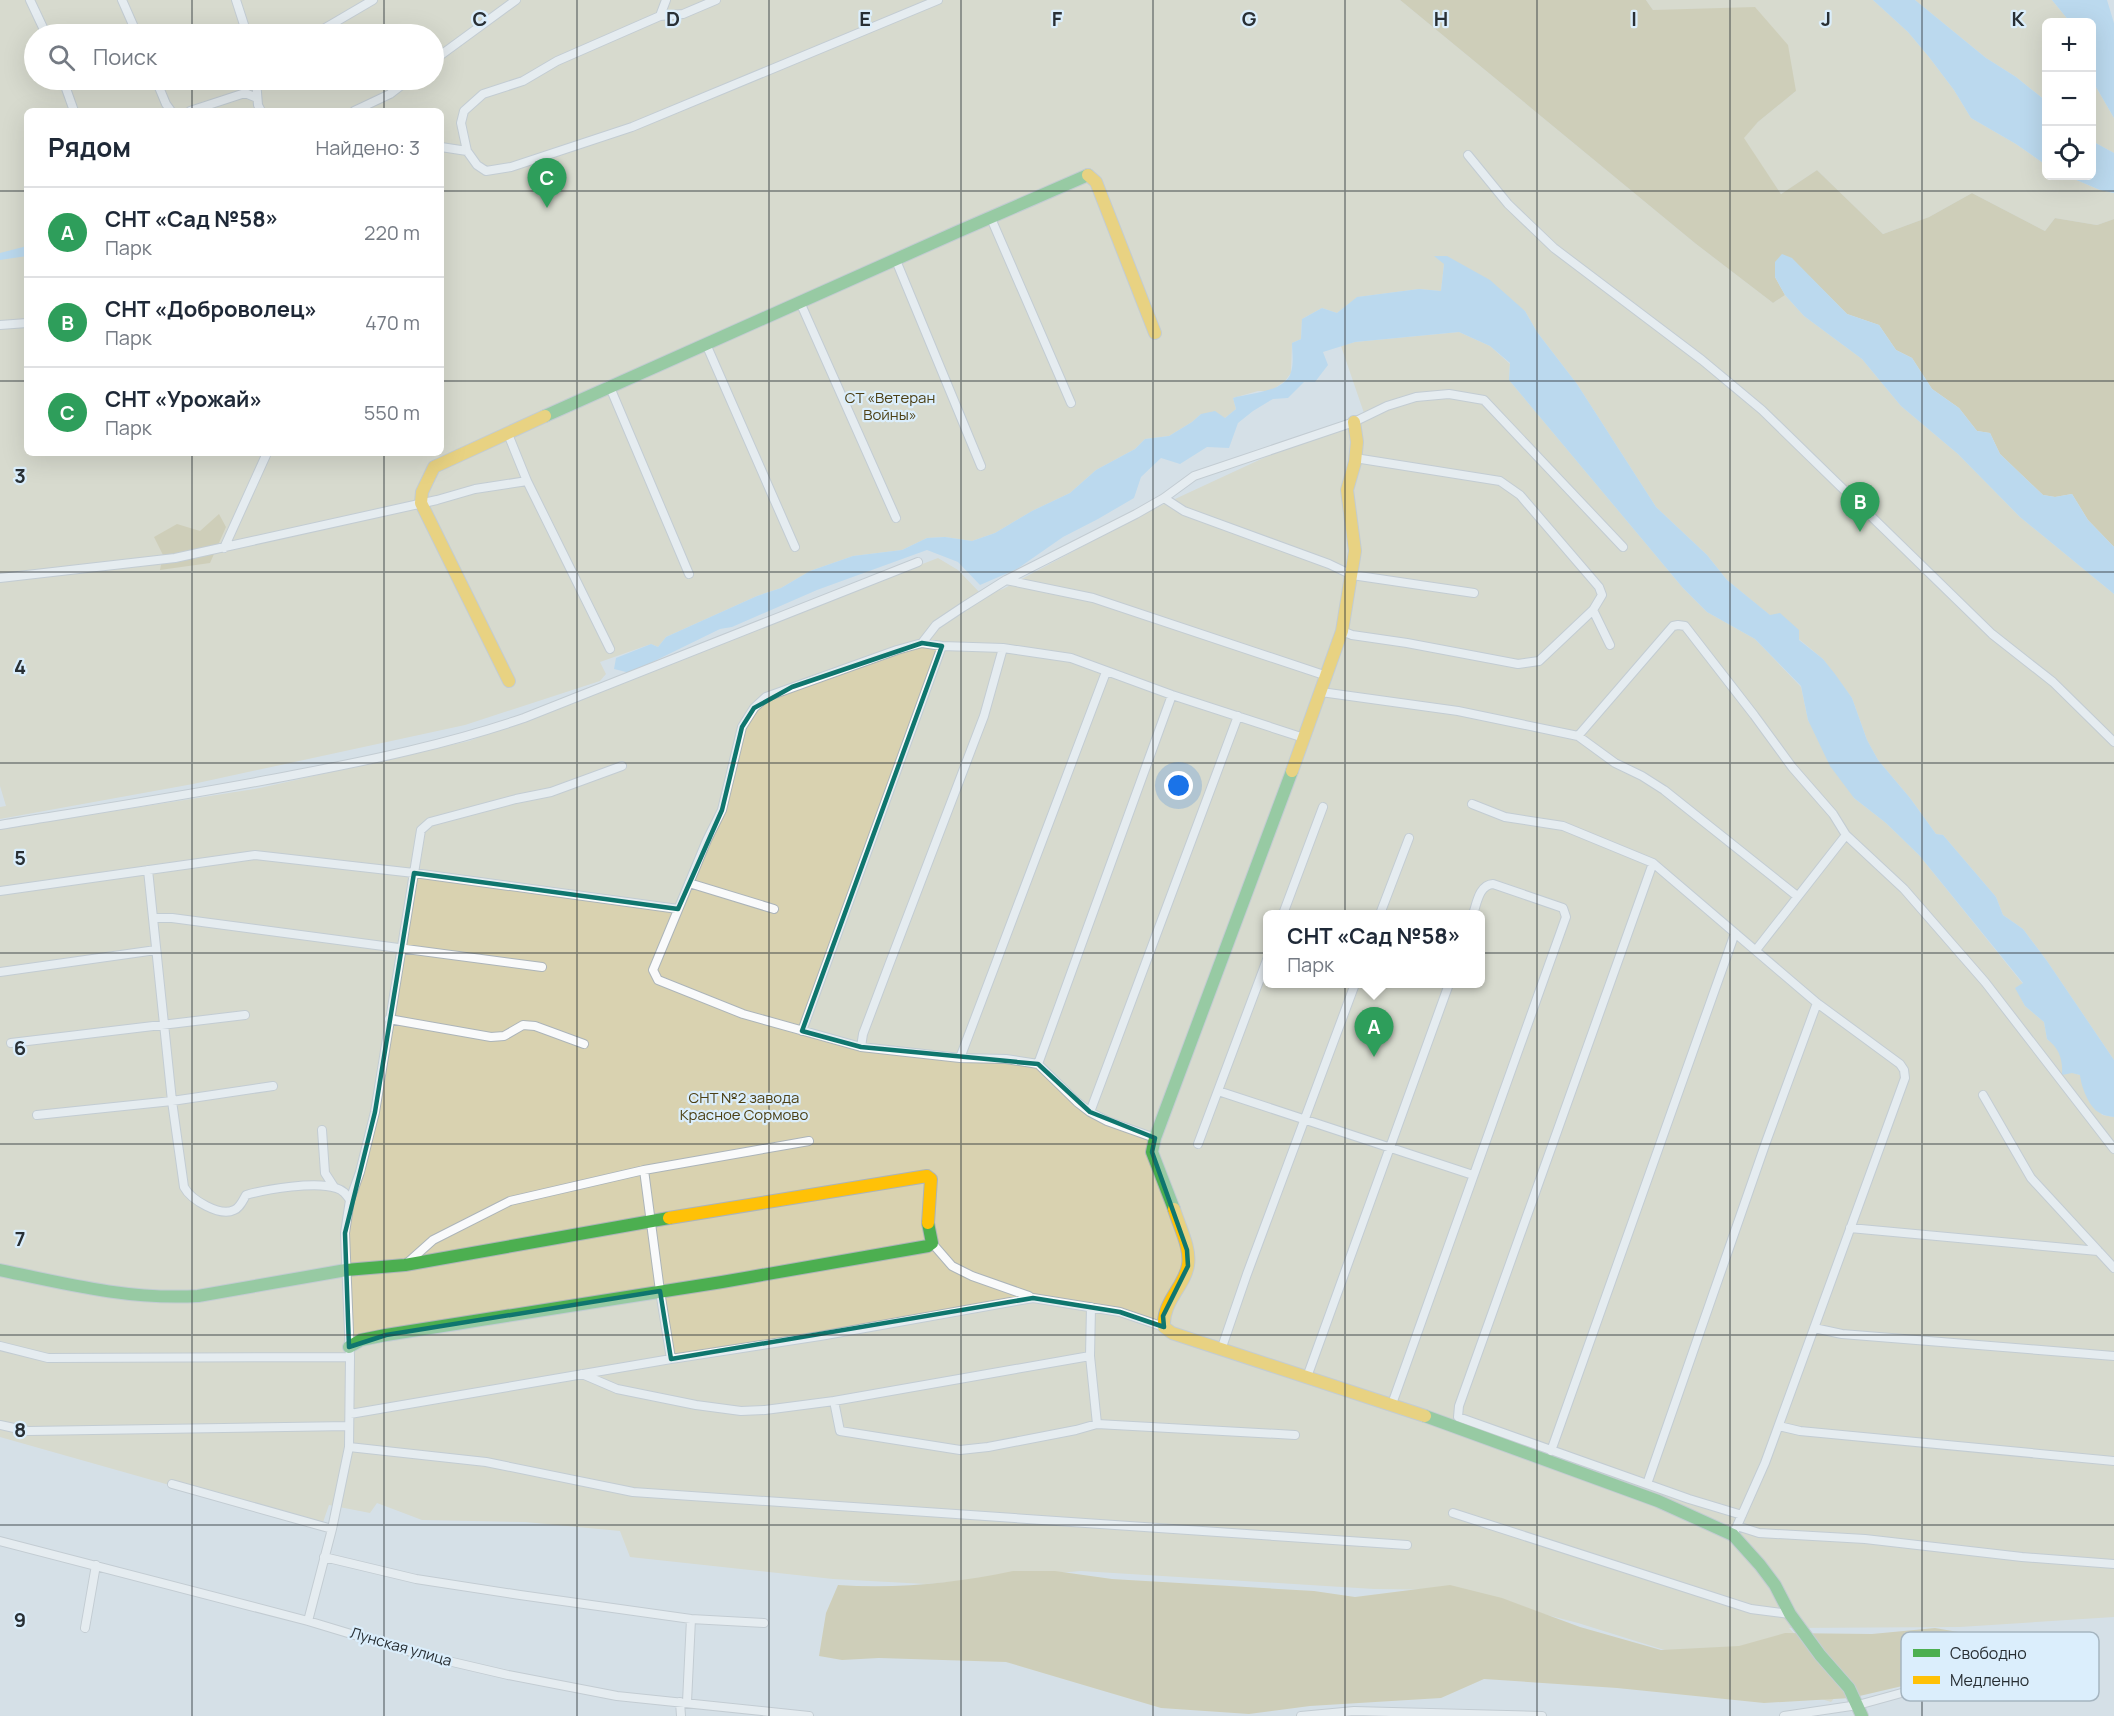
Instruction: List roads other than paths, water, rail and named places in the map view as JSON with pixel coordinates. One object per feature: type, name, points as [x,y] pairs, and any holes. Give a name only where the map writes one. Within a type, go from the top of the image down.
[{"type":"street","points":[[30,0],[41,24]]},
{"type":"street","points":[[122,0],[132,24]]},
{"type":"street","points":[[236,0],[244,24]]},
{"type":"street","points":[[332,24],[373,0]]},
{"type":"street","points":[[444,53],[516,0]]},
{"type":"street","points":[[660,16],[666,0]]},
{"type":"street","points":[[716,0],[683,14],[660,16],[557,61],[522,81],[483,94],[464,111],[461,123],[467,151],[477,165],[486,171],[511,167],[559,152],[632,127],[938,0]]},
{"type":"street","points":[[67,90],[73,108]]},
{"type":"street","points":[[161,90],[170,108]]},
{"type":"street","points":[[257,90],[260,108]]},
{"type":"street","points":[[360,108],[395,90]]},
{"type":"street","points":[[199,108],[245,93],[258,98]]},
{"type":"street","points":[[444,147],[467,151]]},
{"type":"street","points":[[1468,155],[1508,204],[1554,248],[1702,360],[1762,410],[1992,634],[2053,682],[2114,742]]},
{"type":"street","points":[[509,681],[421,503],[422,492],[434,467],[609,385],[706,344],[990,216],[1089,175],[1096,182],[1155,333]]},
{"type":"street","points":[[990,216],[1071,404]]},
{"type":"street","points":[[895,258],[981,466]]},
{"type":"street","points":[[800,302],[896,518]]},
{"type":"street","points":[[0,325],[24,323]]},
{"type":"street","points":[[706,344],[795,547]]},
{"type":"street","points":[[609,385],[689,574]]},
{"type":"street","points":[[922,643],[936,625],[1006,580],[1164,498],[1194,476],[1354,422],[1387,406],[1416,397],[1449,394],[1484,399],[1623,547]]},
{"type":"street","points":[[1164,1327],[1163,1317],[1188,1266],[1187,1250],[1173,1205],[1152,1152],[1155,1138],[1342,631],[1355,551],[1347,490],[1358,442],[1354,422]]},
{"type":"street","points":[[508,434],[527,482],[610,649]]},
{"type":"street","points":[[224,548],[266,456]]},
{"type":"street","points":[[1342,631],[1352,635],[1418,644],[1518,664],[1539,661],[1593,610],[1602,595],[1599,587],[1520,495],[1500,481],[1355,458]]},
{"type":"street","points":[[0,578],[175,558],[475,489],[527,482]]},
{"type":"street","points":[[1164,498],[1185,511],[1329,564],[1352,575],[1474,593]]},
{"type":"street","points":[[0,825],[243,785],[390,757],[483,732],[524,718],[918,562]]},
{"type":"street","points":[[1006,580],[1093,598],[1327,676]]},
{"type":"street","points":[[1593,610],[1610,645]]},
{"type":"street","points":[[1578,736],[1673,626],[1685,626],[1792,767],[1833,814],[1846,835],[1904,889],[1984,982],[2114,1149]]},
{"type":"street","points":[[1155,1138],[1107,1121],[1090,1112],[1038,1064],[1006,1059],[960,1058],[861,1047],[743,1014],[658,980],[653,970],[722,810],[742,727],[754,708],[766,697],[922,643],[1003,648],[1071,658],[1172,695],[1304,738]]},
{"type":"street","points":[[802,1031],[942,646]]},
{"type":"street","points":[[861,1047],[863,1034],[889,964],[984,717],[1003,648]]},
{"type":"street","points":[[960,1058],[1106,672]]},
{"type":"street","points":[[1321,692],[1449,709],[1578,736],[1615,763],[1664,790],[1797,896]]},
{"type":"street","points":[[1038,1064],[1172,695]]},
{"type":"street","points":[[1090,1112],[1238,716]]},
{"type":"street","points":[[308,1621],[332,1529],[348,1447],[350,1352],[345,1233],[350,1200],[360,1172],[375,1112],[421,830],[430,822],[551,792],[622,766]]},
{"type":"street","points":[[1472,804],[1505,817],[1563,826],[1653,863],[1817,1003],[1900,1064],[1904,1070],[1905,1078],[1779,1426],[1735,1531]]},
{"type":"street","points":[[1285,910],[1323,807]]},
{"type":"street","points":[[1756,950],[1846,835]]},
{"type":"street","points":[[1382,910],[1409,838]]},
{"type":"street","points":[[0,891],[255,855],[414,873],[678,909]]},
{"type":"street","points":[[1653,863],[1459,1406],[1458,1417],[1461,1420],[1742,1515]]},
{"type":"street","points":[[148,870],[172,1101],[184,1187],[188,1194],[211,1208],[228,1212],[238,1208],[246,1195],[267,1189],[302,1186],[333,1187],[344,1191],[350,1200]]},
{"type":"street","points":[[689,883],[774,909]]},
{"type":"street","points":[[1392,1404],[1566,917],[1563,908],[1493,884],[1486,884],[1483,888],[1475,910]]},
{"type":"street","points":[[153,918],[172,918],[542,967]]},
{"type":"street","points":[[1551,1451],[1735,933]]},
{"type":"street","points":[[0,972],[156,950]]},
{"type":"street","points":[[1198,1144],[1263,970]]},
{"type":"street","points":[[1221,1350],[1353,988]]},
{"type":"street","points":[[1308,1377],[1448,988]]},
{"type":"street","points":[[1647,1484],[1762,1152],[1817,1003]]},
{"type":"street","points":[[10,1042],[245,1015]]},
{"type":"street","points":[[390,1019],[491,1037],[504,1036],[523,1025],[535,1026],[584,1044]]},
{"type":"street","points":[[37,1115],[172,1101],[273,1086]]},
{"type":"street","points":[[1218,1091],[1473,1175]]},
{"type":"street","points":[[1983,1095],[2031,1178],[2114,1268]]},
{"type":"street","points":[[322,1130],[325,1173],[333,1187]]},
{"type":"street","points":[[405,1265],[433,1239],[510,1201],[644,1170],[809,1141]]},
{"type":"street","points":[[644,1170],[671,1359]]},
{"type":"street","points":[[0,1270],[114,1293],[149,1297],[185,1297],[227,1292],[348,1269],[405,1265],[651,1221],[927,1176],[932,1184],[928,1208],[932,1243],[952,1266],[972,1276],[1033,1298],[1120,1312],[1221,1350],[1392,1404],[1735,1531],[1865,1539],[2022,1557],[2114,1564]]},
{"type":"street","points":[[1850,1228],[2098,1251]]},
{"type":"street","points":[[0,1346],[48,1358],[350,1352],[361,1340],[386,1335],[911,1249],[932,1243]]},
{"type":"street","points":[[350,1414],[1033,1298]]},
{"type":"street","points":[[1091,1307],[1090,1356],[1097,1424]]},
{"type":"street","points":[[1814,1328],[1842,1334],[2114,1356]]},
{"type":"street","points":[[582,1374],[617,1389],[696,1405],[741,1411],[834,1401],[1090,1356]]},
{"type":"street","points":[[834,1401],[840,1431],[960,1450],[1054,1435],[1097,1424],[1295,1435]]},
{"type":"street","points":[[0,1425],[28,1431],[349,1426]]},
{"type":"street","points":[[1779,1426],[1800,1431],[2114,1461]]},
{"type":"street","points":[[348,1447],[486,1462],[633,1492],[1407,1545]]},
{"type":"street","points":[[172,1484],[332,1529]]},
{"type":"street","points":[[1453,1513],[1751,1609],[1790,1614]]},
{"type":"street","points":[[1735,1531],[1775,1585],[1790,1614],[1820,1655],[1849,1688],[1860,1711]]},
{"type":"street","name":"Лунская улица","points":[[0,1541],[308,1621],[414,1653],[508,1675],[617,1696],[808,1716]]},
{"type":"street","points":[[324,1557],[416,1579],[691,1619],[764,1623]]},
{"type":"street","points":[[85,1628],[96,1565]]},
{"type":"street","points":[[681,1716],[691,1619]]},
{"type":"street","points":[[1784,1716],[1860,1711],[1901,1697]]},
{"type":"street","points":[[1301,1716],[1354,1712],[1542,1716]]},
{"type":"water","points":[[1873,0],[1915,0],[1986,58],[2016,77],[2042,98],[2042,162],[1971,118],[1954,90],[1908,32]]},
{"type":"water","points":[[2052,0],[2107,0],[2114,23],[2114,118],[2096,87],[2096,18],[2067,18]]},
{"type":"water","points":[[2096,143],[2114,153],[2114,193],[2076,180],[2096,180]]},
{"type":"water","points":[[24,247],[24,256],[0,260],[0,253]]},
{"type":"water","points":[[1782,254],[1792,258],[1847,314],[1879,325],[1896,350],[1912,358],[1932,389],[1959,408],[1977,431],[1990,433],[2000,454],[2043,495],[2055,497],[2072,494],[2088,520],[2114,547],[2114,594],[2020,517],[1958,454],[1901,406],[1862,359],[1804,316],[1785,295],[1775,277],[1775,262]]},
{"type":"water","points":[[1434,256],[1447,256],[1490,280],[1525,311],[1537,332],[1577,384],[1656,507],[1707,555],[1727,580],[1770,615],[1780,613],[1799,630],[1799,640],[1823,659],[1835,674],[1852,698],[1867,740],[1878,760],[1936,834],[1943,835],[1996,897],[2003,915],[2023,929],[2114,1060],[2114,1117],[2102,1114],[2092,1106],[2084,1091],[2080,1075],[2072,1073],[2062,1075],[2059,1054],[2055,1046],[2047,1039],[2044,1022],[2025,1006],[2015,988],[2023,983],[1919,855],[1886,823],[1854,798],[1830,766],[1808,720],[1801,686],[1755,639],[1707,612],[1683,588],[1509,380],[1510,363],[1490,346],[1459,332],[1355,342],[1323,352],[1328,365],[1315,382],[1304,382],[1288,398],[1273,399],[1253,411],[1238,423],[1229,448],[1207,447],[1180,464],[1161,458],[1141,477],[1134,498],[1063,537],[1017,569],[980,585],[958,562],[927,550],[817,590],[732,627],[720,629],[630,673],[614,669],[616,658],[651,644],[658,647],[666,637],[757,596],[781,588],[810,571],[853,556],[902,550],[927,538],[945,537],[972,541],[995,533],[1032,511],[1070,493],[1096,470],[1135,449],[1145,439],[1169,436],[1201,414],[1215,411],[1225,418],[1236,409],[1233,398],[1275,388],[1288,379],[1292,365],[1292,343],[1301,339],[1302,319],[1322,308],[1337,313],[1357,297],[1419,289],[1441,291],[1444,264]]},
{"type":"place","name":"СНТ «Урожай»","points":[[547,208]]},
{"type":"place","name":"СНТ «Доброволец»","points":[[1860,532]]},
{"type":"place","name":"СНТ «Сад №58»","points":[[1374,1057]]},
{"type":"park label","name":"СТ «Ветеран Войны»","points":[[890,406]]},
{"type":"park label","name":"СНТ №2 завода Красное Сормово","points":[[744,1106]]}]
